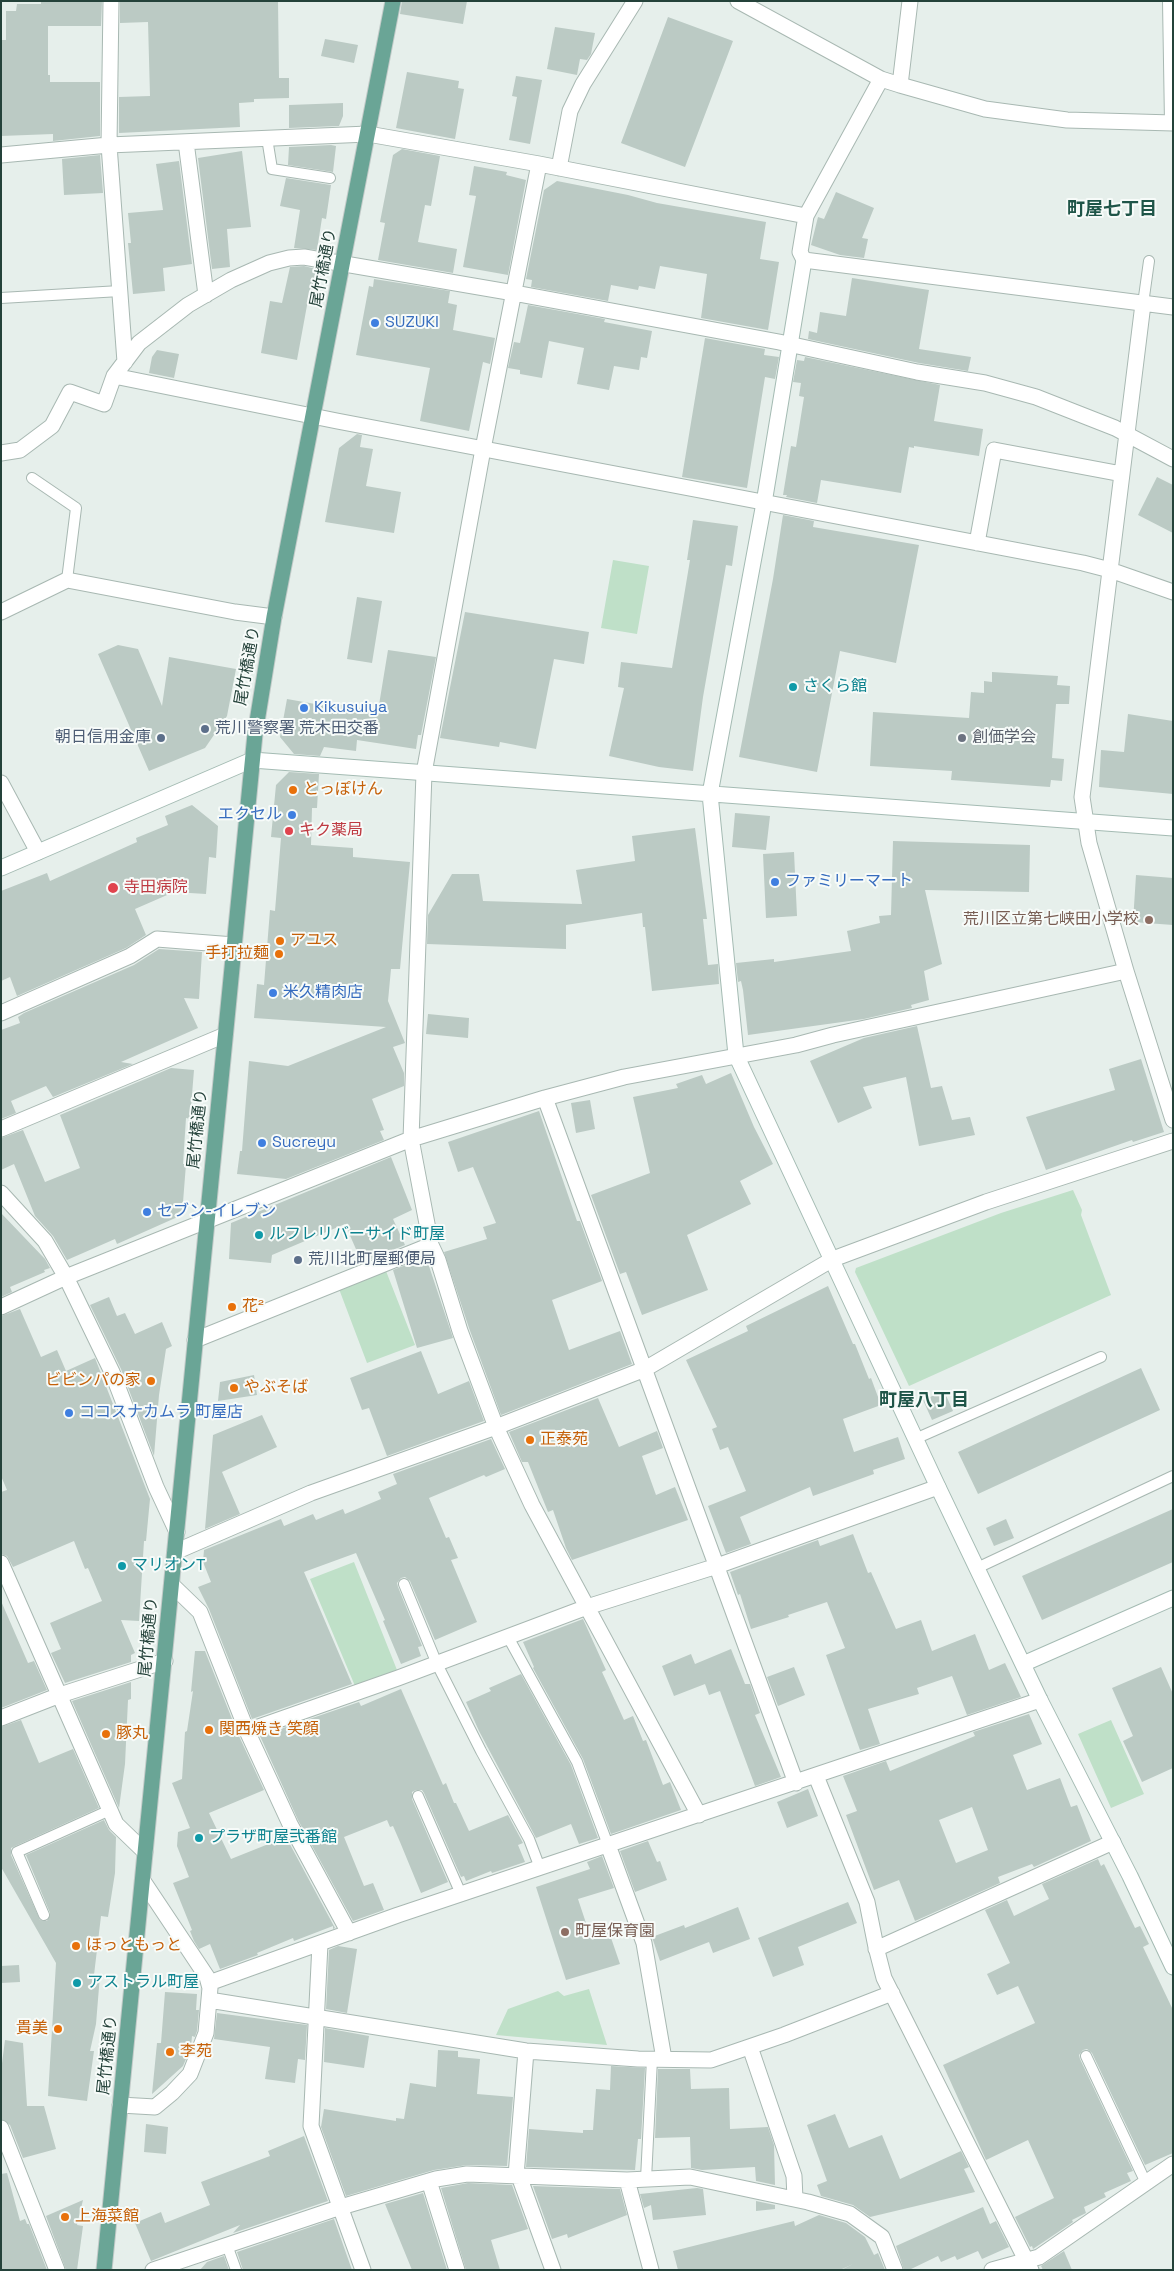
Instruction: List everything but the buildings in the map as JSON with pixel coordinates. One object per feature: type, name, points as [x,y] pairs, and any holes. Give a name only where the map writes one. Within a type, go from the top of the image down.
[{"type":"main road","name":"尾竹橋通り","points":[[104,2270],[252,760],[260,697],[274,618],[314,417],[392,1]]},
{"type":"street","points":[[111,1],[110,144],[125,362]]},
{"type":"street","points":[[559,168],[570,111],[583,84],[634,1]]},
{"type":"street","points":[[738,1],[882,78],[900,85],[985,109],[1067,120],[1172,123]]},
{"type":"street","points":[[900,85],[910,1]]},
{"type":"street","points":[[882,78],[806,216],[800,252],[804,260],[764,503],[710,794],[736,1055],[915,1439],[1040,1700],[1113,1842],[1173,1966]]},
{"type":"street","points":[[1,155],[110,144],[368,134],[539,164],[806,216]]},
{"type":"street","points":[[186,142],[206,295]]},
{"type":"street","points":[[539,164],[483,449],[424,773],[411,1140],[431,1245],[438,1260],[460,1331],[496,1427],[532,1505],[699,1815]]},
{"type":"street","points":[[1,453],[20,450],[52,426],[70,392],[104,404],[114,376],[139,343],[188,305],[231,280],[269,263],[304,257],[514,293],[790,344],[917,372],[985,383],[1036,397],[1115,428],[1173,459]]},
{"type":"street","points":[[804,260],[1173,307]]},
{"type":"street","points":[[1143,304],[1082,797],[1084,820],[1126,971],[1173,1120]]},
{"type":"street","points":[[114,376],[314,417],[1110,570],[1173,592]]},
{"type":"street","points":[[977,543],[994,450],[1122,474]]},
{"type":"street","points":[[1,612],[67,580],[274,618]]},
{"type":"street","points":[[1,868],[252,760],[1173,828]]},
{"type":"street","points":[[1,783],[38,852]]},
{"type":"street","points":[[1,1014],[130,956],[157,939],[234,945]]},
{"type":"street","points":[[1,1307],[66,1277],[207,1222],[250,1202],[411,1140],[545,1098],[624,1077],[796,1045],[1126,971]]},
{"type":"street","points":[[1,1129],[225,1034]]},
{"type":"street","points":[[545,1098],[796,1783]]},
{"type":"street","points":[[175,1552],[311,1493],[496,1427],[645,1369],[832,1259],[986,1202],[1173,1141]]},
{"type":"street","points":[[1,1193],[45,1241],[66,1277],[112,1372],[156,1487],[177,1532]]},
{"type":"street","points":[[195,1340],[431,1245]]},
{"type":"street","points":[[247,1732],[437,1664],[587,1607],[717,1566],[938,1487]]},
{"type":"street","points":[[1,1563],[116,1824],[145,1852]]},
{"type":"street","points":[[172,1584],[200,1612],[247,1732],[290,1824],[349,1934]]},
{"type":"street","points":[[1023,1664],[1173,1598]]},
{"type":"street","points":[[1,1718],[60,1695],[164,1661]]},
{"type":"street","points":[[209,1983],[461,1894],[1040,1700]]},
{"type":"street","points":[[816,1776],[868,1902],[876,1949],[884,1978],[1029,2265]]},
{"type":"street","points":[[876,1949],[1113,1842]]},
{"type":"street","points":[[608,1845],[644,1943],[658,2059]]},
{"type":"street","points":[[120,2105],[155,2107],[172,2093],[190,2074],[206,2033],[209,2000],[207,1977],[143,1880]]},
{"type":"street","points":[[320,1944],[311,2126],[362,2270]]},
{"type":"street","points":[[209,2000],[526,2051],[658,2059],[711,2060],[892,1993]]},
{"type":"street","points":[[750,2046],[794,2176],[795,2199]]},
{"type":"street","points":[[526,2051],[517,2176],[553,2270]]},
{"type":"street","points":[[1,2128],[57,2270]]},
{"type":"street","points":[[992,2270],[1029,2265],[1173,2164]]},
{"type":"street","points":[[153,2270],[340,2207],[429,2181],[467,2174],[628,2180],[690,2177],[795,2199],[850,2214],[882,2237],[895,2270]]},
{"type":"street","points":[[628,2180],[652,2270]]},
{"type":"street","points":[[429,2181],[457,2270]]},
{"type":"lane","points":[[1168,1],[1172,123]]},
{"type":"lane","points":[[267,138],[272,169],[330,178]]},
{"type":"lane","points":[[1143,304],[1149,261]]},
{"type":"lane","points":[[1,298],[120,291]]},
{"type":"lane","points":[[32,478],[76,508],[67,580]]},
{"type":"lane","points":[[915,1439],[1101,1357]]},
{"type":"lane","points":[[977,1568],[1173,1476]]},
{"type":"lane","points":[[404,1584],[437,1664],[481,1751],[529,1839],[540,1868]]},
{"type":"lane","points":[[508,1637],[577,1762],[608,1845]]},
{"type":"lane","points":[[418,1796],[461,1894]]},
{"type":"lane","points":[[44,1915],[17,1852],[110,1810]]},
{"type":"lane","points":[[1086,2056],[1146,2183]]},
{"type":"lane","points":[[646,2179],[658,2059]]},
{"type":"lane","points":[[227,2245],[236,2270]]},
{"type":"green space","points":[[613,560],[649,566],[637,634],[601,628]]},
{"type":"green space","points":[[1073,1190],[1082,1210],[1081,1215],[1111,1295],[909,1386],[855,1272],[856,1268],[1001,1213]]},
{"type":"green space","points":[[386,1271],[415,1345],[367,1363],[339,1289]]},
{"type":"green space","points":[[354,1562],[397,1670],[355,1686],[310,1579]]},
{"type":"green space","points":[[1111,1720],[1144,1794],[1111,1808],[1078,1734]]},
{"type":"green space","points":[[589,1989],[607,2045],[496,2035],[508,2009],[558,1991],[564,1996]]},
{"type":"place","name":"SUZUKI","points":[[375,323]]},
{"type":"place","name":"さくら館","points":[[793,687]]},
{"type":"place","name":"Kikusuiya","points":[[304,708]]},
{"type":"place","name":"荒川警察署 荒木田交番","points":[[205,729]]},
{"type":"place","name":"朝日信用金庫","points":[[161,738]]},
{"type":"place","name":"創価学会","points":[[962,738]]},
{"type":"place","name":"とっぽけん","points":[[293,790]]},
{"type":"place","name":"エクセル","points":[[292,815]]},
{"type":"place","name":"キク薬局","points":[[289,831]]},
{"type":"place","name":"ファミリーマート","points":[[775,882]]},
{"type":"place","name":"寺田病院","points":[[113,888]]},
{"type":"place","name":"荒川区立第七峡田小学校","points":[[1149,920]]},
{"type":"place","name":"アユス","points":[[280,941]]},
{"type":"place","name":"手打拉麺","points":[[279,954]]},
{"type":"place","name":"米久精肉店","points":[[273,993]]},
{"type":"place","name":"Sucreyu","points":[[262,1143]]},
{"type":"place","name":"セブン-イレブン","points":[[147,1212]]},
{"type":"place","name":"ルフレリバーサイド町屋","points":[[259,1235]]},
{"type":"place","name":"荒川北町屋郵便局","points":[[298,1260]]},
{"type":"place","name":"花²","points":[[232,1307]]},
{"type":"place","name":"ビビンパの家","points":[[151,1381]]},
{"type":"place","name":"やぶそば","points":[[234,1388]]},
{"type":"place","name":"ココスナカムラ 町屋店","points":[[69,1413]]},
{"type":"place","name":"正泰苑","points":[[530,1440]]},
{"type":"place","name":"マリオンT","points":[[122,1566]]},
{"type":"place","name":"関西焼き 笑顔","points":[[209,1730]]},
{"type":"place","name":"豚丸","points":[[106,1734]]},
{"type":"place","name":"プラザ町屋弐番館","points":[[199,1838]]},
{"type":"place","name":"町屋保育園","points":[[565,1932]]},
{"type":"place","name":"ほっともっと","points":[[76,1946]]},
{"type":"place","name":"アストラル町屋","points":[[77,1983]]},
{"type":"place","name":"貴美","points":[[58,2029]]},
{"type":"place","name":"李苑","points":[[170,2052]]},
{"type":"place","name":"上海菜館","points":[[65,2217]]},
{"type":"district","name":"町屋七丁目","points":[[1112,210]]},
{"type":"district","name":"町屋八丁目","points":[[924,1401]]}]
